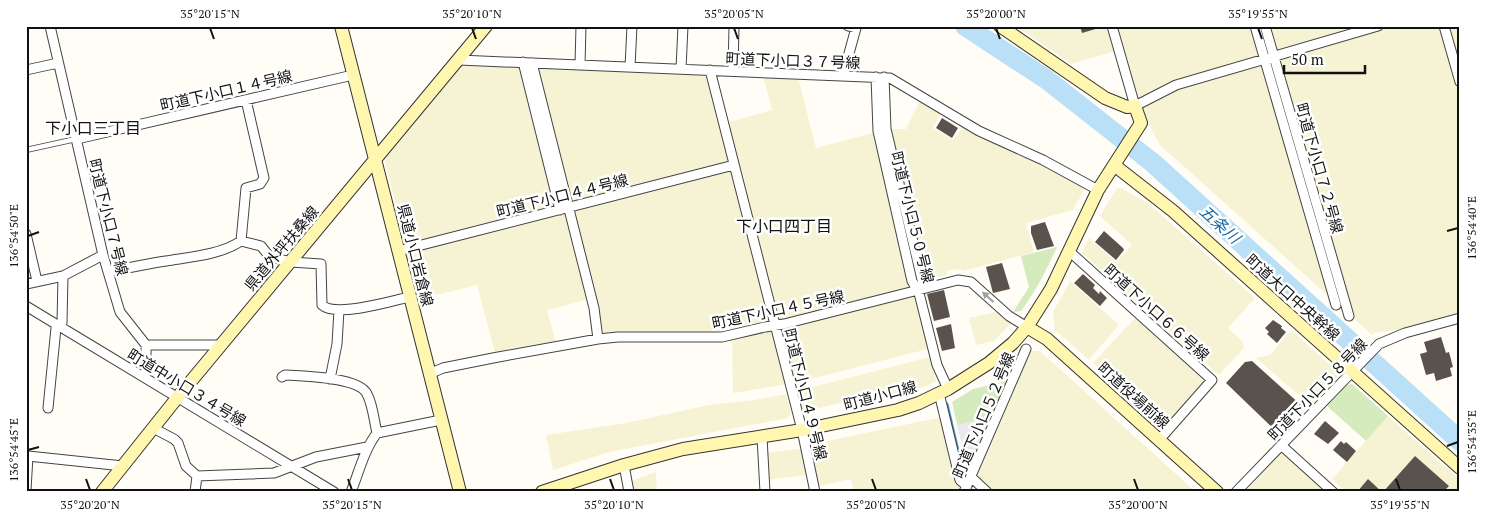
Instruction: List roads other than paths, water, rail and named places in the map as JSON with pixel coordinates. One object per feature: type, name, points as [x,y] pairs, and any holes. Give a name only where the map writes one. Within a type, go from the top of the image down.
[{"type":"street","name":"町道下小口７号線","points":[[50,26],[103,256],[120,312],[146,346]]},
{"type":"street","name":"県道小口岩倉線","points":[[341,26],[460,492]]},
{"type":"street","name":"県道外坪扶桑線","points":[[102,492],[177,398],[486,26]]},
{"type":"street","points":[[580,64],[581,26]]},
{"type":"street","points":[[630,67],[632,26]]},
{"type":"street","points":[[681,69],[683,26]]},
{"type":"street","points":[[733,71],[734,26]]},
{"type":"street","points":[[844,75],[856,28],[848,26]]},
{"type":"street","points":[[1000,26],[1105,98],[1121,105],[1135,106],[1176,85],[1378,26]]},
{"type":"street","points":[[1112,26],[1140,123],[1116,161]]},
{"type":"street","points":[[1255,26],[1336,305]]},
{"type":"street","name":"町道下小口７２号線","points":[[1266,26],[1349,316]]},
{"type":"street","points":[[1444,26],[1460,82]]},
{"type":"street","name":"町道下小口３７号線","points":[[459,60],[890,78],[979,131],[1042,160],[1098,190]]},
{"type":"street","points":[[528,62],[565,209],[594,308],[598,339]]},
{"type":"street","points":[[26,70],[58,63]]},
{"type":"street","name":"町道下小口４９号線","points":[[710,70],[802,430],[815,492]]},
{"type":"street","name":"町道下小口１４号線","points":[[77,139],[353,75]]},
{"type":"street","points":[[880,77],[886,129],[920,289]]},
{"type":"street","name":"町道下小口５０号線","points":[[880,77],[878,130],[912,281],[920,289],[919,293],[944,391],[960,480],[965,489]]},
{"type":"street","points":[[108,272],[203,255],[234,246],[241,241],[246,188],[260,184],[264,178],[246,100]]},
{"type":"street","name":"町道小口線","points":[[542,492],[624,465],[683,449],[802,430],[898,410],[919,403],[944,391],[989,363],[1013,342],[1027,326],[1051,289],[1098,190],[1116,161]]},
{"type":"street","name":"町道大口中央幹線","points":[[1116,161],[1355,370],[1460,468]]},
{"type":"street","name":"町道下小口４４号線","points":[[398,251],[734,165]]},
{"type":"street","points":[[26,234],[37,281]]},
{"type":"street","points":[[241,241],[261,246],[270,257],[291,262],[321,264],[322,305],[326,308],[339,310],[361,308],[409,297]]},
{"type":"street","name":"町道下小口６６号線","points":[[1069,251],[1212,380],[1159,440]]},
{"type":"street","points":[[26,284],[62,276],[103,256]]},
{"type":"street","points":[[48,408],[56,328],[62,323],[62,276]]},
{"type":"street","name":"町道下小口４５号線","points":[[429,374],[443,368],[598,339],[618,337],[714,338],[958,280],[971,282],[1009,316],[1027,326]]},
{"type":"street","name":"町道中小口３４号線","points":[[26,306],[334,492]]},
{"type":"street","points":[[330,379],[339,310]]},
{"type":"street","name":"町道下小口５８号線","points":[[1236,492],[1378,345],[1396,336],[1460,318]]},
{"type":"street","name":"町道役場前線","points":[[1027,326],[1047,339],[1217,492]]},
{"type":"street","points":[[144,377],[146,372],[146,346],[221,345]]},
{"type":"street","name":"町道下小口５２号線","points":[[965,489],[1026,349]]},
{"type":"street","points":[[282,377],[285,375],[330,379],[362,387],[367,394],[377,433]]},
{"type":"street","points":[[351,492],[367,447],[377,433],[441,420]]},
{"type":"street","points":[[153,428],[178,443],[186,466],[197,476],[274,473],[316,457],[367,447]]},
{"type":"street","points":[[762,437],[764,492]]},
{"type":"street","points":[[1281,445],[1333,492]]},
{"type":"street","points":[[26,490],[27,456],[123,466]]},
{"type":"street","points":[[624,465],[629,492]]},
{"type":"street","points":[[195,492],[197,476]]},
{"type":"street","points":[[971,477],[987,492]]},
{"type":"lane","points":[[26,150],[77,139]]},
{"type":"waterway","name":"五条川","points":[[965,26],[1046,79],[1153,163],[1460,441]]},
{"type":"waterway","points":[[1260,26],[1268,53]]},
{"type":"waterway","points":[[1271,63],[1324,247]]},
{"type":"waterway","points":[[898,201],[918,280]]},
{"type":"waterway","points":[[947,404],[964,476],[969,480]]},
{"type":"district","name":"下小口三丁目","points":[[93,128]]},
{"type":"district","name":"下小口四丁目","points":[[784,226]]}]
